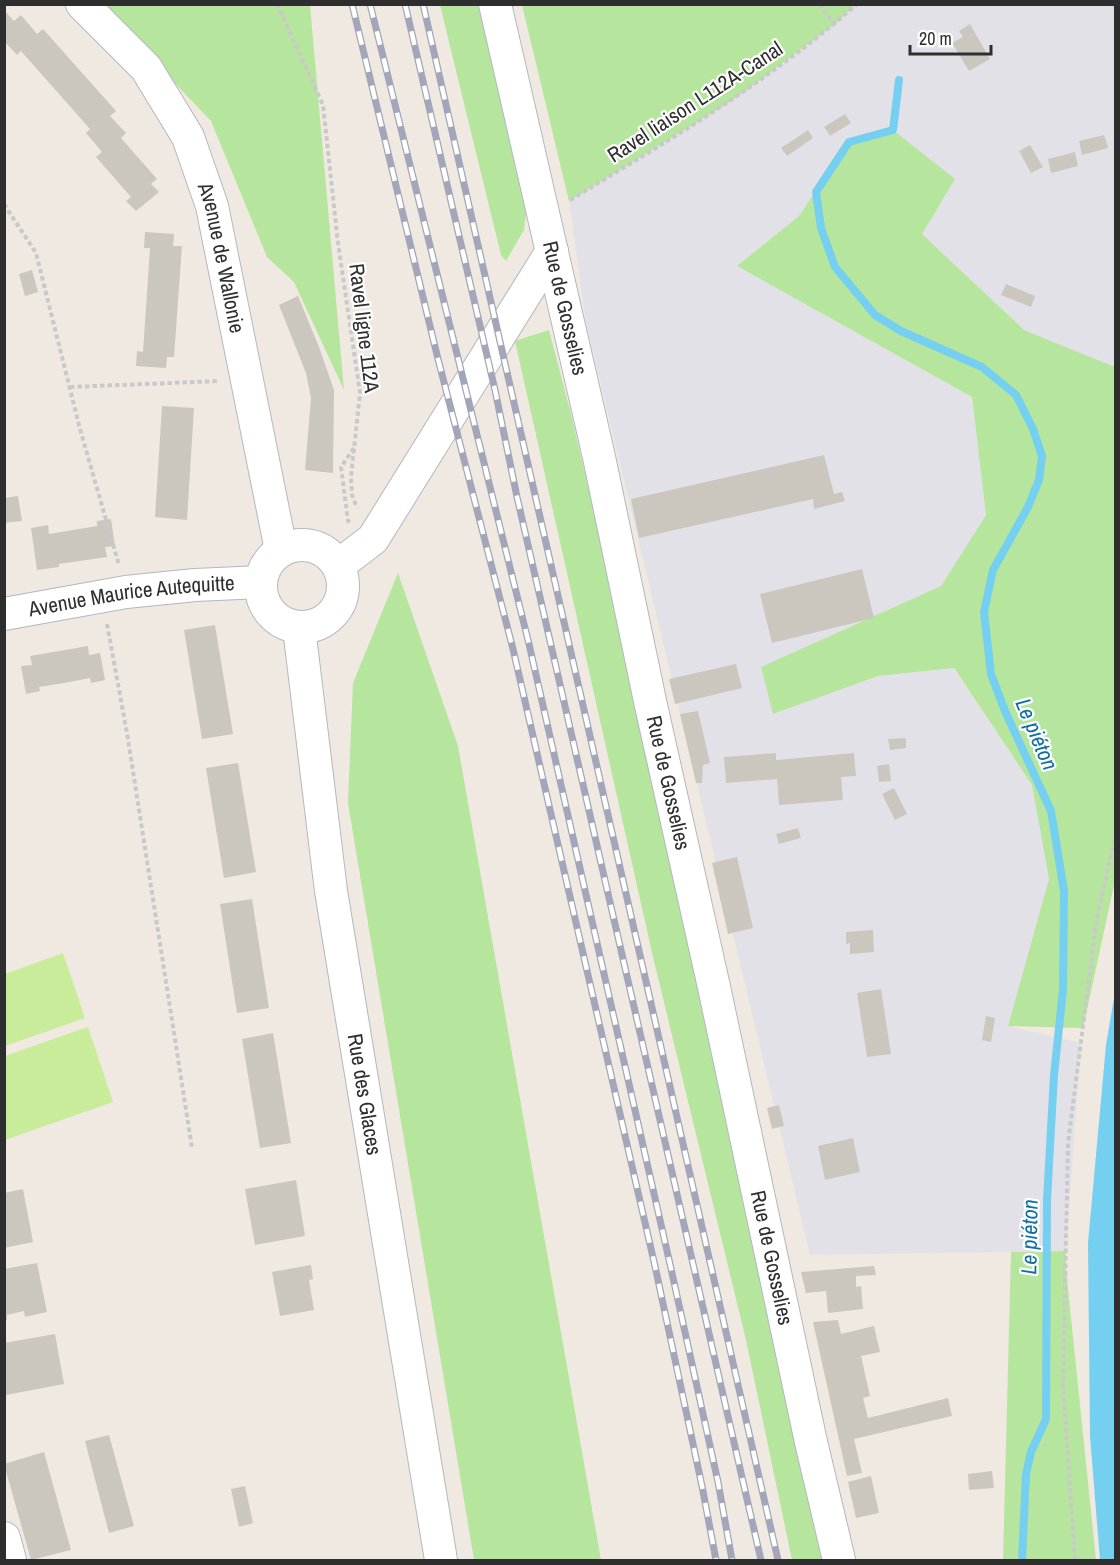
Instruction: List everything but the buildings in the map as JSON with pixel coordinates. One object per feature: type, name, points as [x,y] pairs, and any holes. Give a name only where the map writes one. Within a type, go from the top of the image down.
[{"type":"street","name":"Avenue de Wallonie","points":[[82,4],[146,68],[188,137],[212,206],[281,550]]},
{"type":"street","name":"Rue de Gosselies","points":[[495,4],[599,456],[808,1431],[839,1560]]},
{"type":"street","points":[[339,565],[552,251]]},
{"type":"street","points":[[281,550],[303,544],[325,550],[339,565],[344,588],[338,608],[319,625],[299,628]]},
{"type":"street","name":"Avenue Maurice Autequitte","points":[[281,550],[268,562],[260,582],[264,602],[281,622],[299,628]]},
{"type":"street","name":"Avenue Maurice Autequitte","points":[[4,614],[114,594],[195,585],[260,582]]},
{"type":"street","name":"Rue des Glaces","points":[[299,628],[331,891],[441,1560]]},
{"type":"street","points":[[4,1538],[10,1560]]},
{"type":"path","name":"Ravel ligne 112A","points":[[277,4],[323,105],[338,243],[360,393],[351,477],[352,495],[356,507],[368,525]]},
{"type":"path","points":[[819,4],[835,24]]},
{"type":"path","name":"Ravel liaison L112A-Canal","points":[[544,216],[712,114],[769,75],[857,4]]},
{"type":"path","points":[[4,204],[36,253],[69,387],[114,594],[129,745],[192,1148]]},
{"type":"path","points":[[69,387],[247,380]]},
{"type":"path","points":[[354,448],[341,467],[348,521],[368,525]]},
{"type":"path","points":[[1075,1560],[1063,1385],[1068,1143],[1097,917],[1116,833]]},
{"type":"shaded area","points":[[849,5],[1115,5],[1115,367],[1024,330],[922,234],[849,142],[799,216],[737,266],[972,397],[986,515],[941,586],[761,667],[773,714],[878,676],[953,668],[1032,785],[1049,880],[1008,1026],[1081,1043],[1066,1251],[810,1255],[586,322],[569,201],[736,98],[805,47]]},
{"type":"green space","points":[[522,4],[855,5],[835,24],[736,98],[569,201]]},
{"type":"green space","points":[[100,5],[310,5],[344,390],[294,282],[267,257],[211,121]]},
{"type":"green space","points":[[440,5],[483,5],[527,205],[524,230],[506,261],[501,255]]},
{"type":"green space","points":[[893,130],[955,179],[922,234],[1024,330],[1115,367],[1116,876],[1083,1028],[1008,1026],[1049,879],[1032,785],[954,668],[878,676],[773,714],[761,667],[941,586],[986,515],[972,397],[737,266],[799,216],[849,142]]},
{"type":"green space","points":[[549,330],[572,418],[651,757],[826,1560],[792,1560],[746,1340],[653,957],[515,341]]},
{"type":"green space","points":[[398,573],[458,746],[601,1560],[474,1560],[348,803],[353,683]]},
{"type":"green space","points":[[63,953],[85,1018],[5,1046],[5,974]]},
{"type":"green space","points":[[88,1027],[113,1102],[5,1140],[5,1056]]},
{"type":"green space","points":[[1066,1251],[1096,1560],[1003,1560],[1011,1252]]},
{"type":"water","points":[[1115,992],[1116,1560],[1100,1560],[1090,1436],[1088,1243],[1106,1045]]},
{"type":"waterway","name":"Le piéton","points":[[899,80],[893,130],[849,142],[816,192],[821,228],[835,267],[875,315],[901,331],[982,367],[1016,395],[1033,429],[1042,456],[1039,480],[1028,507],[993,570],[984,612],[991,674],[1005,711],[1051,811],[1064,891],[1063,990],[1054,1075],[1047,1200],[1046,1419],[1031,1452],[1026,1474],[1022,1560]]},
{"type":"railway","points":[[352,4],[438,359],[513,649],[655,1266],[716,1560]]},
{"type":"railway","points":[[370,4],[529,644],[670,1264],[718,1482],[732,1560]]},
{"type":"railway","points":[[405,4],[761,1560]]},
{"type":"railway","points":[[423,4],[778,1560]]}]
